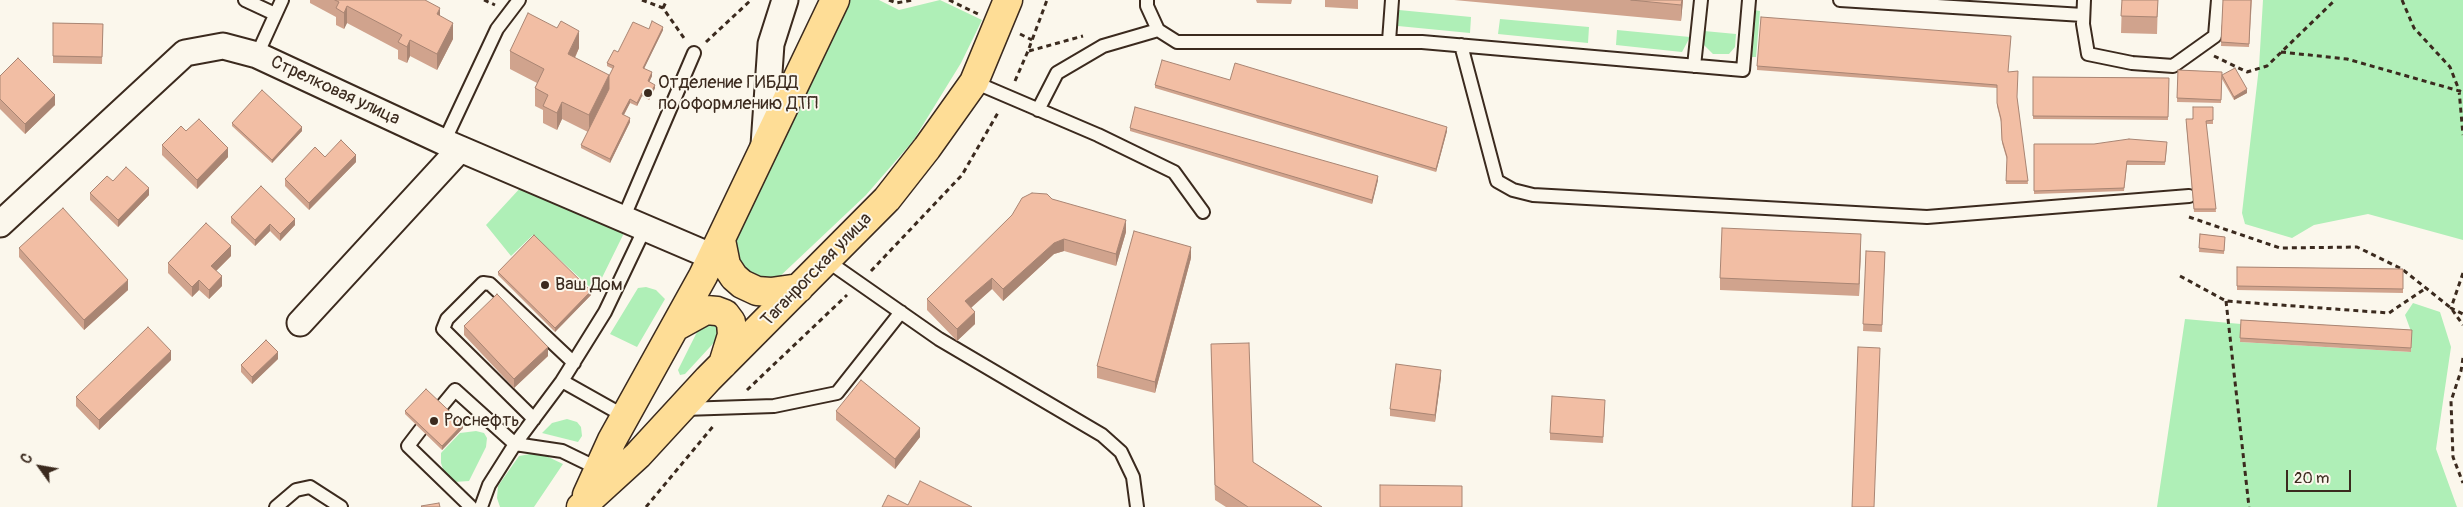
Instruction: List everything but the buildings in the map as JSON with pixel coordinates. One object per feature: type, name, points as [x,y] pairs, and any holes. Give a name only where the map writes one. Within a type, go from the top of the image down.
[{"type":"main road","name":"Таганрогская улица","points":[[584,507],[599,469],[717,248],[835,0]]},
{"type":"main road","name":"Таганрогская улица","points":[[584,507],[638,455],[679,409],[887,199],[928,148],[974,82],[1008,0]]},
{"type":"main road","points":[[717,248],[734,277],[742,284],[757,291],[771,292],[798,288]]},
{"type":"main road","points":[[677,326],[706,310],[725,314],[731,322],[732,335],[723,364]]},
{"type":"street","points":[[764,150],[771,44],[785,0]]},
{"type":"street","name":"Стрелковая улица","points":[[0,224],[185,53],[223,46],[257,55],[452,146],[623,219],[646,228],[717,248]]},
{"type":"street","points":[[300,322],[452,146]]},
{"type":"lane","points":[[245,0],[276,14]]},
{"type":"lane","points":[[257,55],[282,0]]},
{"type":"lane","points":[[452,146],[497,29],[519,0]]},
{"type":"lane","points":[[1147,0],[1147,6],[1158,30],[1177,42],[1389,41],[1461,45],[1744,70],[1749,0]]},
{"type":"lane","points":[[1389,41],[1392,0]]},
{"type":"lane","points":[[1694,66],[1701,0]]},
{"type":"lane","points":[[1840,0],[2084,15]]},
{"type":"lane","points":[[2084,0],[2088,54],[2132,63],[2173,66],[2215,36],[2218,0]]},
{"type":"lane","points":[[1038,110],[1057,73],[1103,46],[1158,30]]},
{"type":"lane","points":[[1461,45],[1497,181],[1513,190],[1533,195],[1927,217],[2189,196]]},
{"type":"lane","points":[[623,219],[694,54]]},
{"type":"lane","points":[[974,82],[1098,135],[1174,172],[1203,212]]},
{"type":"lane","points":[[480,507],[489,485],[515,444],[562,381],[605,312],[646,228]]},
{"type":"lane","points":[[826,260],[939,339],[1102,435],[1121,452],[1133,477],[1136,507]]},
{"type":"lane","points":[[534,419],[443,329],[447,319],[483,283],[490,284],[574,363]]},
{"type":"lane","points":[[679,409],[774,406],[837,393],[900,312]]},
{"type":"lane","points":[[562,381],[626,417]]},
{"type":"lane","points":[[441,407],[456,390],[515,444],[562,451],[599,469]]},
{"type":"lane","points":[[421,430],[408,446],[471,507]]},
{"type":"lane","points":[[276,507],[296,490],[310,487],[341,507]]},
{"type":"path","points":[[642,0],[663,8],[694,54],[751,0]]},
{"type":"path","points":[[663,8],[667,0]]},
{"type":"path","points":[[889,0],[896,3],[913,0]]},
{"type":"path","points":[[2198,48],[2248,72],[2267,66],[2336,0]]},
{"type":"path","points":[[2402,0],[2414,28],[2450,67],[2459,90],[2463,135]]},
{"type":"path","points":[[2281,52],[2347,59],[2463,92]]},
{"type":"path","points":[[2189,216],[2280,248],[2357,247],[2402,269],[2452,308],[2463,314]]},
{"type":"path","points":[[2452,308],[2463,273]]},
{"type":"path","points":[[2180,276],[2226,301],[2389,313],[2426,288]]},
{"type":"path","points":[[2226,301],[2249,507]]},
{"type":"path","points":[[2452,308],[2463,325]]},
{"type":"path","points":[[2463,358],[2461,371],[2451,401],[2453,456],[2463,483]]},
{"type":"green space","points":[[847,0],[879,0],[899,10],[940,0],[982,20],[961,63],[913,141],[866,195],[776,280],[761,283],[734,269],[733,236]]},
{"type":"green space","points":[[2263,0],[2463,0],[2463,240],[2368,214],[2314,225],[2292,238],[2245,224],[2242,213],[2259,67]]},
{"type":"green space","points":[[1399,10],[1471,17],[1470,33],[1398,26]]},
{"type":"green space","points":[[1754,10],[1760,11],[1756,57],[1750,57]]},
{"type":"green space","points":[[1500,19],[1589,27],[1588,43],[1498,34]]},
{"type":"green space","points":[[1617,30],[1690,37],[1682,52],[1616,45]]},
{"type":"green space","points":[[1704,31],[1736,34],[1735,47],[1729,54],[1713,54],[1702,43]]},
{"type":"green space","points":[[523,185],[624,233],[595,292],[533,235],[511,256],[486,225]]},
{"type":"green space","points":[[646,287],[656,290],[665,299],[637,347],[610,334],[638,288]]},
{"type":"green space","points":[[2413,303],[2440,312],[2451,347],[2436,449],[2457,507],[2157,507],[2185,319],[2241,324],[2240,342],[2411,352],[2412,334],[2405,315]]},
{"type":"green space","points":[[709,320],[718,325],[721,335],[685,374],[680,375],[678,370],[701,324]]},
{"type":"green space","points":[[567,419],[577,422],[581,427],[582,436],[578,442],[542,433],[552,423]]},
{"type":"green space","points":[[476,431],[484,433],[487,438],[486,447],[469,481],[454,482],[445,475],[441,463],[441,453],[460,433]]},
{"type":"green space","points":[[530,454],[544,455],[563,464],[534,507],[500,507],[497,498],[498,486],[519,456]]},
{"type":"place","name":"Отделение ГИБДД по оформлению ДТП","points":[[648,93]]},
{"type":"place","name":"Ваш Дом","points":[[545,285]]},
{"type":"place","name":"Роснефть","points":[[434,421]]}]
